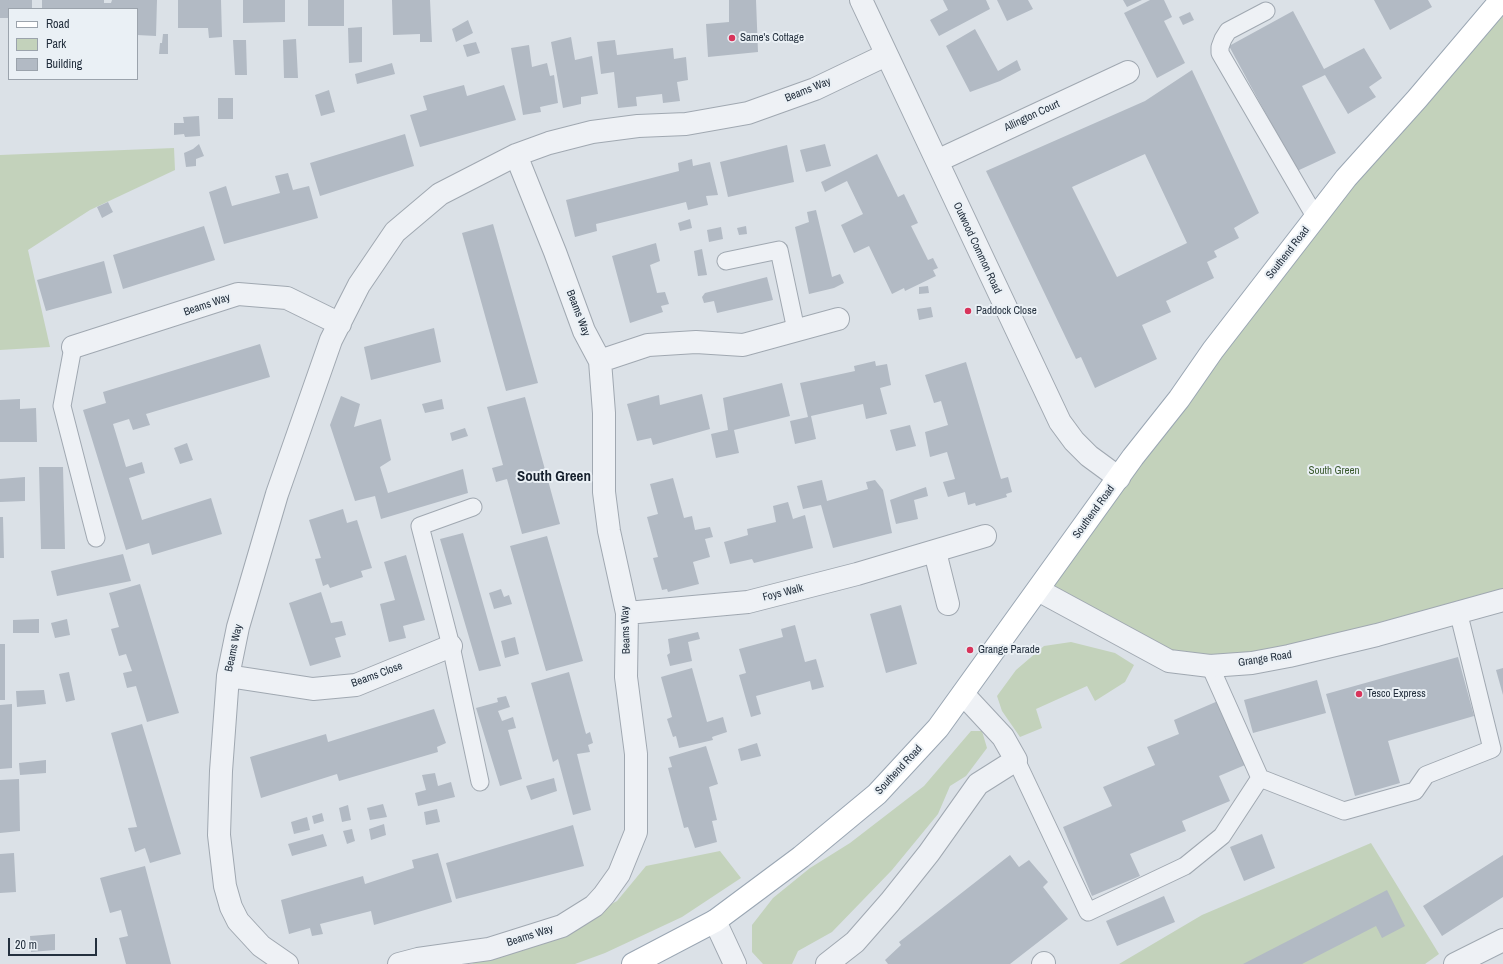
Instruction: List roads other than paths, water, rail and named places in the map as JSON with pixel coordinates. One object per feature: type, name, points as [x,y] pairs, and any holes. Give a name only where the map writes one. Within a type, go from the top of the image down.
[{"type":"main road","name":"Southend Road","points":[[633,964],[715,921],[802,857],[877,794],[938,728],[1119,478],[1179,399],[1213,350],[1346,178],[1417,99],[1501,0]]},
{"type":"street","name":"Outwood Common Road","points":[[861,0],[1060,422],[1074,441],[1089,456],[1119,478]]},
{"type":"street","name":"Beams Way","points":[[287,964],[261,946],[238,920],[231,907],[225,886],[218,835],[228,676],[240,620],[276,494],[331,340],[359,285],[395,232],[440,194],[516,155],[549,143],[592,132],[638,126],[686,124],[748,113],[814,90],[886,55]]},
{"type":"street","name":"Allington Court","points":[[937,161],[1128,72]]},
{"type":"street","name":"Beams Way","points":[[399,964],[418,959],[489,949],[562,926],[594,906],[619,874],[636,832],[636,754],[626,677],[627,613],[609,531],[604,492],[604,413],[600,361],[584,331],[556,252],[516,155]]},
{"type":"street","name":"Beams Way","points":[[73,347],[238,294],[287,298],[340,324]]},
{"type":"street","points":[[600,361],[648,344],[696,342],[743,345],[838,319]]},
{"type":"street","name":"Foys Walk","points":[[627,613],[748,602],[857,574],[985,536]]},
{"type":"street","points":[[935,552],[948,604]]},
{"type":"street","name":"Grange Road","points":[[1038,590],[1169,661],[1210,666],[1271,660],[1377,635],[1458,611],[1503,600]]},
{"type":"street","name":"Beams Close","points":[[228,676],[313,689],[356,685],[451,646]]},
{"type":"street","points":[[827,964],[855,942],[890,902],[929,853],[978,784],[1016,760],[1003,737],[963,694]]},
{"type":"street","points":[[715,921],[735,964]]},
{"type":"street","points":[[1455,964],[1503,940]]},
{"type":"lane","points":[[1266,11],[1228,31],[1220,47],[1220,53],[1316,218]]},
{"type":"lane","points":[[726,261],[779,250],[796,330]]},
{"type":"lane","points":[[73,347],[62,406],[96,538]]},
{"type":"lane","points":[[473,507],[420,526],[451,646],[480,782]]},
{"type":"lane","points":[[1210,666],[1260,778],[1344,811],[1415,791],[1426,775],[1492,749],[1458,611]]},
{"type":"lane","points":[[1016,760],[1088,912],[1185,866],[1222,836],[1260,778]]},
{"type":"place","name":"Same's Cottage","points":[[732,38]]},
{"type":"place","name":"Paddock Close","points":[[968,311]]},
{"type":"place","name":"Grange Parade","points":[[970,650]]},
{"type":"place","name":"Tesco Express","points":[[1359,694]]},
{"type":"district","name":"South Green","points":[[554,477]]}]
